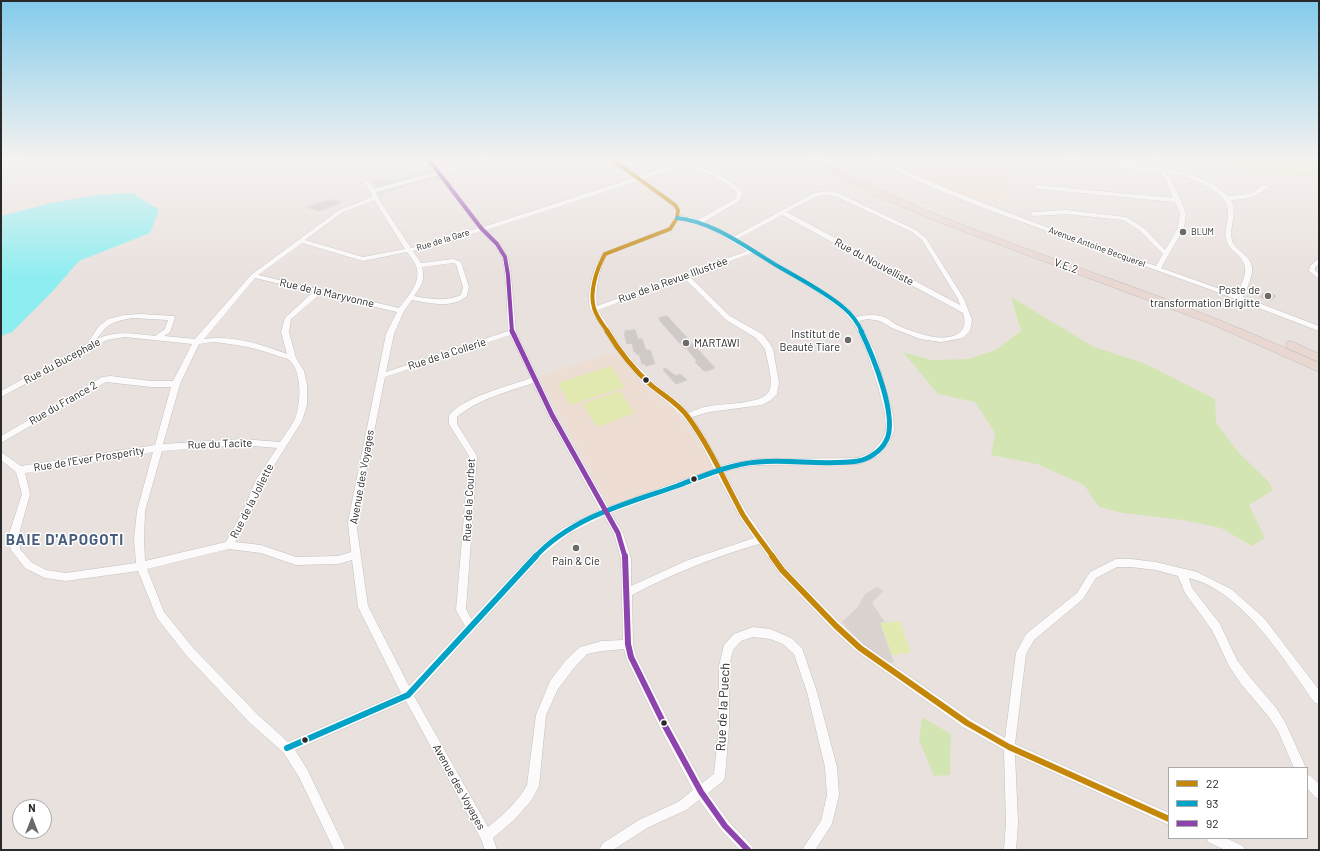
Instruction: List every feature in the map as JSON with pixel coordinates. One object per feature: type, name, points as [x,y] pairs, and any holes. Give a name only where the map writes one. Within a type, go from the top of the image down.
[{"type":"highway","name":"V.E.2","points":[[891,200],[1178,307],[1274,346],[1319,368]]},
{"type":"highway","name":"V.E.2","points":[[913,200],[975,225],[1180,300],[1272,337],[1319,358]]},
{"type":"street","points":[[340,850],[310,785],[287,748],[254,719],[190,652],[160,615],[141,566],[139,539],[141,511],[176,384],[197,342],[253,276],[300,240],[341,212],[365,200]]},
{"type":"street","points":[[377,200],[419,265],[453,260],[459,263],[466,287],[464,296],[458,300],[444,302],[410,298]]},
{"type":"street","points":[[460,200],[481,228],[497,244],[505,257],[508,275],[512,332],[552,415],[618,533],[626,559],[628,644],[631,656],[665,726],[701,792],[725,826],[748,850]]},
{"type":"street","name":"Rue de la Gare","points":[[300,240],[363,259],[378,257],[438,243],[571,200]]},
{"type":"street","points":[[667,200],[675,205],[678,210],[677,218],[673,225],[664,232],[605,254],[601,261],[593,292],[592,302],[594,309],[617,347],[630,363],[651,385],[675,403],[687,416],[744,516],[782,570],[836,626],[860,648],[967,722],[1009,747],[1168,819]]},
{"type":"street","name":"Rue de la Gare","points":[[700,222],[737,200]]},
{"type":"street","points":[[733,239],[805,200]]},
{"type":"street","points":[[848,200],[914,231],[924,239],[961,300],[969,320],[966,331],[960,336],[941,340],[923,337],[894,326],[882,319],[868,317],[855,320]]},
{"type":"street","name":"Avenue Antoine Becquerel","points":[[968,200],[1240,297],[1319,329]]},
{"type":"street","points":[[1158,268],[1181,228],[1183,213],[1178,200],[1175,200]]},
{"type":"street","points":[[1229,200],[1231,207],[1230,242],[1249,263],[1250,269],[1240,297]]},
{"type":"street","name":"Rue du Nouvelliste","points":[[782,212],[967,312]]},
{"type":"street","points":[[1033,214],[1066,212],[1124,218],[1130,220],[1142,229],[1166,254]]},
{"type":"street","points":[[287,748],[408,695],[540,552],[566,531],[606,511],[732,466],[758,462],[859,461],[875,454],[886,441],[890,430],[890,414],[871,352],[855,320],[844,308],[826,295],[733,239],[700,222],[690,219],[677,218]]},
{"type":"street","name":"Rue de la Revue Illustrée","points":[[594,309],[752,251]]},
{"type":"street","points":[[1319,260],[1312,267],[1312,271],[1319,277]]},
{"type":"street","name":"Avenue des Voyages","points":[[419,265],[421,276],[419,284],[401,311],[390,334],[352,522],[356,555],[363,607],[408,695],[486,836],[491,850]]},
{"type":"street","points":[[684,275],[728,318],[759,336],[765,343],[769,349],[775,383],[774,392],[768,398],[759,403],[710,409],[687,416]]},
{"type":"street","name":"Rue de la Maryvonne","points":[[253,276],[401,311]]},
{"type":"street","name":"Rue de la Joliette","points":[[229,545],[247,512],[259,482],[298,421],[303,405],[303,385],[300,371],[292,358],[285,332],[288,318],[305,302],[320,291]]},
{"type":"street","points":[[90,344],[100,329],[110,321],[133,316],[159,315],[172,318],[168,330],[158,337]]},
{"type":"street","name":"Rue de la Collerie","points":[[381,376],[512,332]]},
{"type":"street","name":"Rue du Bucephale","points":[[1,394],[90,344],[105,338],[125,335],[158,337],[197,342],[212,340],[228,341],[264,348],[292,358]]},
{"type":"street","name":"Rue du France 2","points":[[1,440],[105,380],[151,384],[176,384]]},
{"type":"street","name":"Rue de la Courbet","points":[[471,628],[461,610],[473,456],[453,424],[453,416],[461,408],[476,400],[534,380]]},
{"type":"street","name":"Rue du Tacite","points":[[159,448],[242,442],[282,445]]},
{"type":"street","name":"Rue de l'Ever Prosperity","points":[[20,470],[159,448]]},
{"type":"street","points":[[1,455],[20,470],[26,494],[14,534],[16,550],[28,565],[45,574],[66,577],[141,566],[229,545],[261,549],[296,561],[338,560],[356,555]]},
{"type":"street","points":[[627,593],[671,571],[707,556],[760,540]]},
{"type":"street","points":[[1010,850],[1012,823],[1009,747],[1021,653],[1030,637],[1080,596],[1093,575],[1103,569],[1116,563],[1156,566],[1197,576],[1228,592],[1260,620],[1319,699]]},
{"type":"street","points":[[1182,573],[1188,590],[1216,627],[1232,663],[1244,680],[1273,713],[1282,728],[1300,767]]},
{"type":"street","name":"Rue de la Puech","points":[[605,850],[607,847],[643,824],[682,806],[719,778],[724,727],[724,666],[728,648],[738,637],[754,632],[770,634],[786,641],[798,651],[812,692],[831,766],[833,795],[826,824],[808,850]]},
{"type":"street","points":[[486,836],[510,816],[527,797],[533,786],[541,715],[554,685],[570,664],[584,650],[602,646],[628,644]]},
{"type":"street","points":[[1308,781],[1319,793]]},
{"type":"street","points":[[1214,839],[1239,850]]},
{"type":"shaded area","points":[[978,200],[1002,200],[984,202]]},
{"type":"shaded area","points":[[608,354],[619,355],[646,389],[675,410],[707,456],[714,469],[610,507],[539,377]]},
{"type":"shaded area","points":[[877,587],[883,591],[872,603],[885,622],[880,623],[894,662],[888,663],[863,645],[842,622],[857,608],[865,594]]},
{"type":"green space","points":[[1011,297],[1094,347],[1146,364],[1215,399],[1216,423],[1240,454],[1268,481],[1273,490],[1249,505],[1265,538],[1252,546],[1221,528],[1183,520],[1123,513],[1099,507],[1084,485],[1037,464],[991,455],[995,433],[975,402],[938,394],[903,352],[931,360],[969,359],[995,350],[1021,331]]},
{"type":"green space","points":[[611,366],[625,387],[570,405],[558,383]]},
{"type":"green space","points":[[620,391],[635,413],[597,427],[582,404]]},
{"type":"green space","points":[[900,621],[911,653],[891,655],[880,623]]},
{"type":"green space","points":[[922,717],[951,734],[950,775],[934,776],[919,740]]},
{"type":"water","points":[[70,200],[143,200],[159,210],[150,233],[79,261],[51,293],[12,332],[1,336],[1,216],[51,203]]},
{"type":"building","points":[[330,200],[342,202],[320,211],[306,207]]},
{"type":"building","name":"Poste de transformation Brigitte","points":[[1267,291],[1276,296],[1270,301],[1260,297]]},
{"type":"building","name":"MARTAWI","points":[[667,316],[715,368],[704,371],[695,362],[697,361],[686,348],[684,348],[659,320],[659,318]]},
{"type":"building","points":[[635,330],[638,339],[642,339],[646,350],[650,350],[655,364],[646,366],[645,364],[642,364],[639,354],[637,355],[636,352],[634,352],[632,343],[627,344],[624,333],[626,333],[625,331]]},
{"type":"building","name":"MARTAWI","points":[[665,368],[676,376],[680,374],[687,380],[676,384],[663,370]]},
{"type":"transit line","name":"92","points":[[459,200],[481,228],[497,244],[505,257],[508,275],[512,332],[552,415],[618,533],[626,559],[628,644],[631,657],[665,726],[701,792],[725,826],[748,850]]},
{"type":"transit line","name":"22","points":[[668,200],[675,205],[678,210],[677,218],[670,229],[605,254],[599,265],[595,281],[593,297],[594,309],[617,347],[630,363],[651,385],[675,403],[687,416],[701,437],[744,516],[782,570],[836,626],[860,648],[967,723],[1009,747],[1168,819]]},
{"type":"transit line","name":"93","points":[[287,748],[408,695],[540,552],[566,531],[606,511],[732,466],[758,462],[859,461],[875,454],[886,441],[890,430],[889,414],[883,390],[871,352],[858,324],[844,308],[818,290],[717,230],[690,219],[677,218]]},
{"type":"place","name":"BLUM","points":[[1183,232]]},
{"type":"place","name":"Poste de transformation Brigitte","points":[[1268,296]]},
{"type":"place","name":"Institut de Beauté Tiare","points":[[848,340]]},
{"type":"place","name":"MARTAWI","points":[[686,343]]},
{"type":"place","name":"Pain & Cie","points":[[576,548]]},
{"type":"district","name":"BAIE D'APOGOTI","points":[[65,540]]}]
